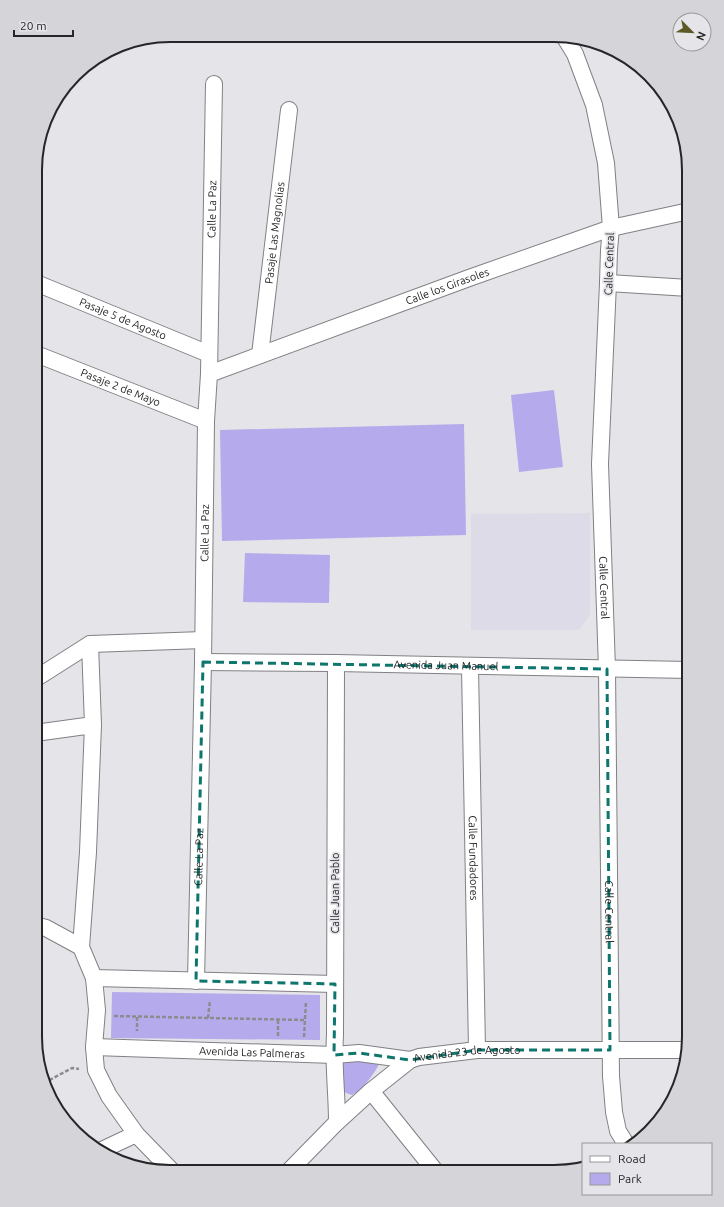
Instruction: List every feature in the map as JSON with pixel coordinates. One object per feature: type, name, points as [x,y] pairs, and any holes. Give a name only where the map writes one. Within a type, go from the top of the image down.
[{"type":"street","name":"Calle Central","points":[[568,43],[575,54],[594,105],[606,163],[611,228],[600,464],[607,669],[610,1050],[614,1112],[618,1131],[625,1143]]},
{"type":"street","name":"Calle La Paz","points":[[196,981],[203,662],[206,421],[209,374],[214,84]]},
{"type":"street","name":"Pasaje Las Magnolias","points":[[260,355],[289,110]]},
{"type":"street","name":"Calle los Girasoles","points":[[209,374],[461,281],[611,228],[682,213]]},
{"type":"street","points":[[608,283],[682,288]]},
{"type":"street","name":"Pasaje 5 de Agosto","points":[[42,285],[209,354]]},
{"type":"street","name":"Pasaje 2 de Mayo","points":[[42,356],[206,421]]},
{"type":"street","points":[[42,675],[90,644],[203,640]]},
{"type":"street","points":[[90,644],[93,725],[88,852],[81,947],[94,978],[97,1010],[94,1046],[96,1070],[109,1096],[136,1134],[166,1165]]},
{"type":"street","name":"Avenida Juan Manuel","points":[[203,662],[682,670]]},
{"type":"street","name":"Calle Juan Pablo","points":[[336,663],[334,1055],[337,1122]]},
{"type":"street","name":"Calle Fundadores","points":[[470,667],[476,1050]]},
{"type":"street","points":[[42,732],[93,725]]},
{"type":"street","points":[[42,927],[81,947]]},
{"type":"street","points":[[94,978],[335,984]]},
{"type":"street","name":"Avenida Las Palmeras","points":[[94,1046],[334,1055],[358,1053],[410,1060]]},
{"type":"street","name":"Avenida 23 de Agosto","points":[[295,1165],[337,1122],[371,1091],[410,1060],[419,1057],[476,1050],[681,1050]]},
{"type":"street","points":[[371,1091],[430,1165]]},
{"type":"street","points":[[106,1148],[136,1134]]},
{"type":"path","points":[[208,1018],[210,1000]]},
{"type":"path","points":[[304,1037],[306,1001]]},
{"type":"path","points":[[113,1016],[305,1020]]},
{"type":"path","points":[[137,1017],[137,1038]]},
{"type":"path","points":[[50,1080],[72,1068],[96,1070]]},
{"type":"highlighted area","points":[[203,662],[607,669],[610,1050],[477,1050],[410,1060],[359,1053],[334,1055],[335,984],[196,981]]},
{"type":"shaded area","points":[[590,513],[590,615],[579,630],[471,630],[471,514]]},
{"type":"green space","points":[[554,390],[563,467],[519,472],[511,395]]},
{"type":"green space","points":[[464,424],[466,535],[222,541],[220,430]]},
{"type":"green space","points":[[245,553],[330,555],[329,603],[243,602]]},
{"type":"green space","points":[[112,992],[320,995],[320,1040],[111,1038]]},
{"type":"green space","points":[[353,1053],[381,1061],[369,1080],[352,1095],[346,1093],[342,1089],[341,1073],[343,1064]]}]
